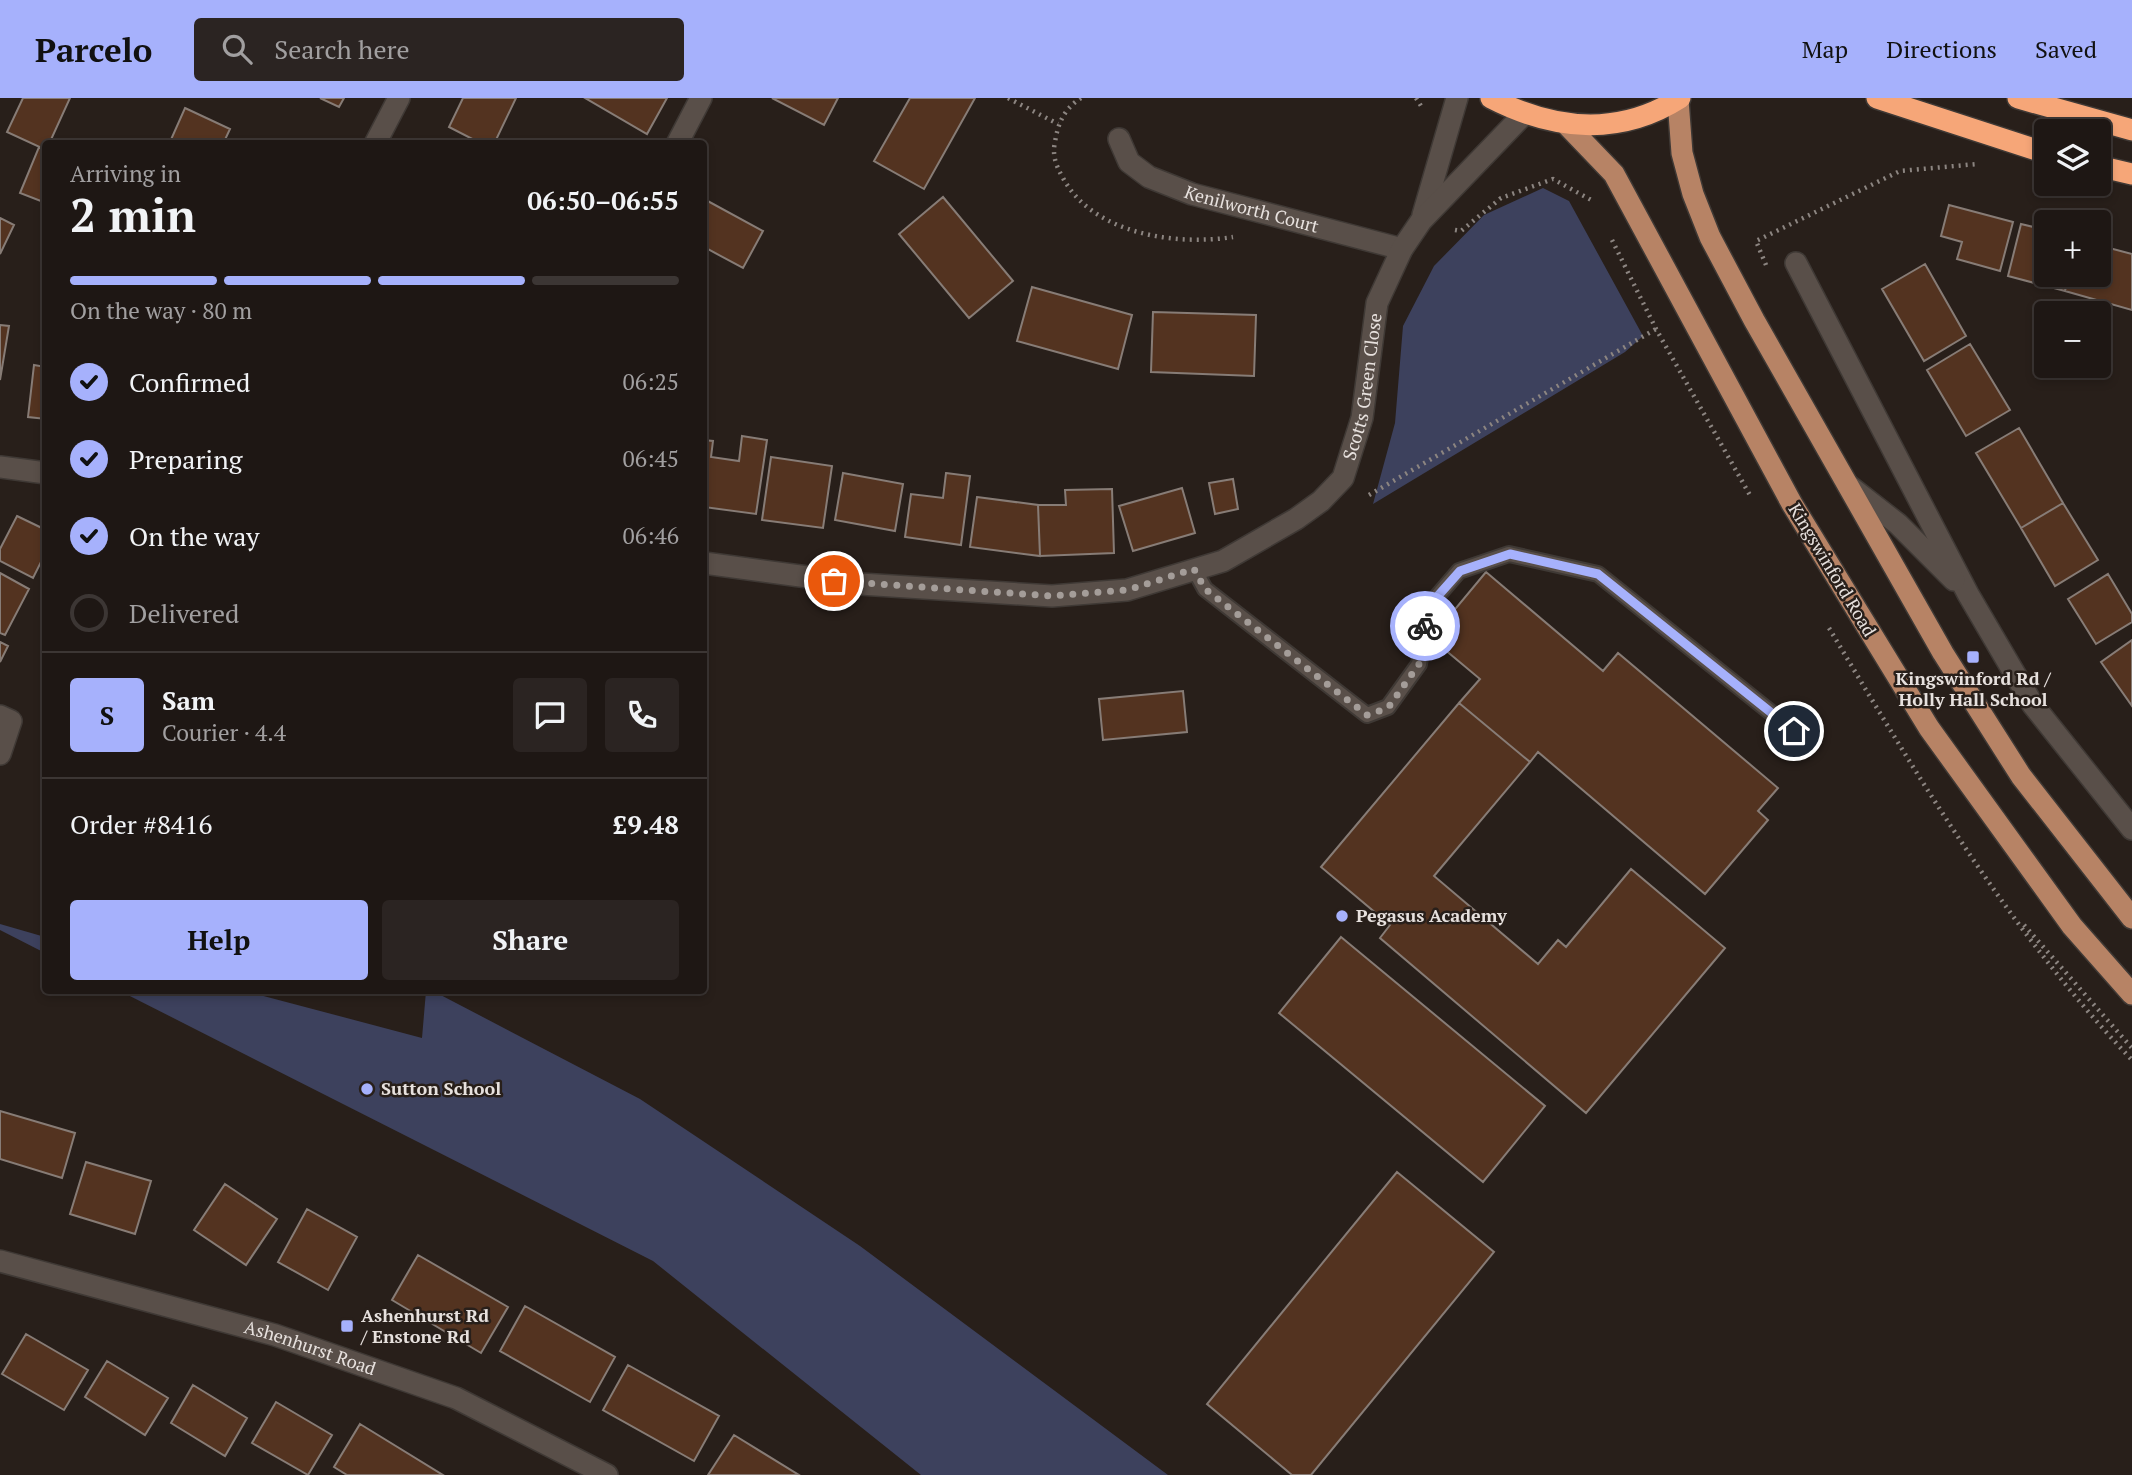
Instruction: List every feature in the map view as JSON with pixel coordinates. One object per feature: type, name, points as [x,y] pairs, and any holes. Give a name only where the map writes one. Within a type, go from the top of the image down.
[{"type":"highway","points":[[1492,98],[1524,114],[1567,125],[1625,122],[1679,99]]},
{"type":"highway","points":[[1877,98],[2034,149]]},
{"type":"highway","points":[[2018,98],[2132,130]]},
{"type":"highway","points":[[2111,169],[2132,174]]},
{"type":"main road","points":[[1679,99],[1682,153],[1710,237],[1846,484],[1943,653],[2021,776],[2129,908]]},
{"type":"main road","name":"Kingswinford Road","points":[[1567,125],[1614,174],[1792,504],[1929,728],[2073,926],[2132,994]]},
{"type":"street","points":[[380,140],[399,98]]},
{"type":"street","points":[[679,140],[701,98]]},
{"type":"street","name":"Scotts Green Close","points":[[1421,220],[1457,98]]},
{"type":"street","name":"Scotts Green Close","points":[[707,563],[860,584],[1052,596],[1127,590],[1223,561],[1296,519],[1321,501],[1343,478],[1362,418],[1377,303],[1402,249],[1421,220],[1524,114]]},
{"type":"street","name":"Kenilworth Court","points":[[1119,139],[1129,162],[1149,177],[1192,194],[1402,249]]},
{"type":"street","points":[[1796,263],[1968,594],[2033,705],[2132,829]]},
{"type":"street","points":[[0,467],[42,472]]},
{"type":"street","points":[[1846,484],[1898,524],[1968,594]]},
{"type":"street","points":[[0,716],[11,722],[0,754]]},
{"type":"street","name":"Ashenhurst Road","points":[[0,1261],[275,1335],[443,1394],[607,1475]]},
{"type":"lane","points":[[1194,569],[1205,589],[1367,715],[1388,708],[1419,664],[1428,607],[1460,571],[1510,554],[1598,574],[1794,731]]},
{"type":"path","points":[[1009,98],[1058,124]]},
{"type":"path","points":[[1767,266],[1755,241],[1900,171],[1974,163],[1986,166]]},
{"type":"path","points":[[1461,231],[1501,198],[1553,179],[1593,200],[1598,212]]},
{"type":"path","points":[[1368,496],[1656,329],[1610,235]]},
{"type":"path","points":[[2132,1048],[2012,912],[2047,962],[2132,1060]]},
{"type":"shaded area","points":[[1543,188],[1569,201],[1643,336],[1625,352],[1373,504],[1395,423],[1403,326],[1434,266],[1484,215]]},
{"type":"shaded area","points":[[0,924],[42,936],[42,951],[0,930]]},
{"type":"shaded area","points":[[126,994],[256,994],[422,1038],[426,994],[439,994],[640,1099],[860,1246],[1168,1475],[921,1475],[653,1261]]},
{"type":"building","points":[[23,98],[70,98],[51,140],[42,140],[42,148],[7,132]]},
{"type":"building","points":[[320,98],[344,98],[339,107]]},
{"type":"building","points":[[463,98],[516,98],[496,140],[474,140],[449,127]]},
{"type":"building","points":[[585,98],[667,98],[647,134]]},
{"type":"building","points":[[772,98],[838,98],[824,125]]},
{"type":"building","points":[[910,98],[975,98],[924,189],[874,161]]},
{"type":"building","points":[[185,108],[230,129],[225,140],[171,140]]},
{"type":"building","points":[[39,147],[42,148],[42,201],[20,193]]},
{"type":"building","points":[[943,197],[1013,281],[969,318],[899,234]]},
{"type":"building","points":[[707,201],[763,231],[743,268],[707,249]]},
{"type":"building","points":[[1949,205],[2013,222],[2000,271],[1957,259],[1962,242],[1941,236]]},
{"type":"building","points":[[0,218],[14,225],[0,254]]},
{"type":"building","points":[[2021,224],[2034,227],[2034,283],[2008,276]]},
{"type":"building","points":[[2111,248],[2132,254],[2132,310],[2111,304],[2111,301],[2100,301],[2065,291],[2066,287],[2111,287]]},
{"type":"building","points":[[1925,264],[1966,336],[1924,361],[1882,289]]},
{"type":"building","points":[[1032,287],[1132,315],[1118,369],[1017,341]]},
{"type":"building","points":[[2050,287],[2066,287],[2065,291]]},
{"type":"building","points":[[1153,312],[1256,315],[1254,376],[1151,372]]},
{"type":"building","points":[[0,325],[9,326],[0,380]]},
{"type":"building","points":[[1970,344],[2010,410],[1966,436],[1927,370]]},
{"type":"building","points":[[34,365],[42,366],[42,419],[28,417]]},
{"type":"building","points":[[2019,428],[2063,503],[2021,528],[1976,453]]},
{"type":"building","points":[[742,436],[767,440],[756,514],[707,507],[707,440],[713,441],[711,457],[739,461]]},
{"type":"building","points":[[771,457],[832,466],[823,528],[762,520]]},
{"type":"building","points":[[843,473],[903,484],[895,531],[835,520]]},
{"type":"building","points":[[946,473],[970,476],[961,545],[905,537],[911,494],[943,498]]},
{"type":"building","points":[[1233,479],[1238,509],[1215,514],[1209,483]]},
{"type":"building","points":[[1182,488],[1195,533],[1133,551],[1119,506]]},
{"type":"building","points":[[1112,489],[1114,553],[1040,556],[1038,505],[1066,505],[1065,490]]},
{"type":"building","points":[[977,497],[1038,505],[1040,556],[970,547]]},
{"type":"building","points":[[2063,503],[2098,560],[2055,586],[2021,528]]},
{"type":"building","points":[[17,516],[42,528],[42,560],[33,578],[0,561],[0,549]]},
{"type":"building","points":[[1486,572],[1603,671],[1618,653],[1778,788],[1758,811],[1768,820],[1705,894],[1538,752],[1530,762],[1459,703],[1480,679],[1431,638]]},
{"type":"building","points":[[0,573],[29,589],[5,635],[0,633]]},
{"type":"building","points":[[2108,574],[2132,614],[2132,622],[2096,644],[2068,599]]},
{"type":"building","points":[[2132,640],[2132,706],[2101,662]]},
{"type":"building","points":[[0,642],[8,646],[0,662]]},
{"type":"building","points":[[1183,691],[1187,732],[1103,740],[1099,699]]},
{"type":"building","points":[[1459,703],[1530,762],[1434,876],[1538,964],[1558,940],[1566,947],[1631,869],[1725,948],[1586,1113],[1380,938],[1390,925],[1321,867]]},
{"type":"building","points":[[1341,937],[1545,1106],[1483,1182],[1279,1013]]},
{"type":"building","points":[[0,1111],[75,1133],[62,1178],[0,1159]]},
{"type":"building","points":[[86,1162],[151,1181],[135,1234],[70,1214]]},
{"type":"building","points":[[1397,1172],[1494,1252],[1311,1475],[1292,1475],[1207,1404]]},
{"type":"building","points":[[225,1184],[277,1219],[246,1265],[194,1230]]},
{"type":"building","points":[[307,1209],[357,1237],[328,1290],[278,1262]]},
{"type":"building","points":[[418,1255],[508,1307],[481,1353],[392,1300]]},
{"type":"building","points":[[525,1306],[615,1357],[590,1402],[500,1351]]},
{"type":"building","points":[[26,1334],[88,1370],[64,1410],[2,1374]]},
{"type":"building","points":[[107,1361],[168,1398],[145,1435],[85,1397]]},
{"type":"building","points":[[628,1365],[719,1416],[694,1461],[603,1410]]},
{"type":"building","points":[[193,1385],[247,1418],[225,1456],[171,1423]]},
{"type":"building","points":[[276,1402],[332,1435],[308,1475],[252,1443]]},
{"type":"building","points":[[360,1424],[443,1475],[347,1475],[334,1467]]},
{"type":"building","points":[[734,1435],[799,1475],[708,1475]]},
{"type":"way so far","points":[[834,581],[1052,596],[1127,590],[1194,569],[1205,589],[1367,715],[1388,708],[1419,664],[1425,626]]},
{"type":"place","name":"Kingswinford Rd / Holly Hall School","points":[[1973,657]]},
{"type":"place","name":"Pegasus Academy","points":[[1342,916]]},
{"type":"place","name":"Sutton School","points":[[367,1089]]},
{"type":"place","name":"Ashenhurst Rd / Enstone Rd","points":[[347,1326]]},
{"type":"route","points":[[1425,626],[1428,607],[1460,571],[1510,554],[1598,574],[1794,731]]}]
